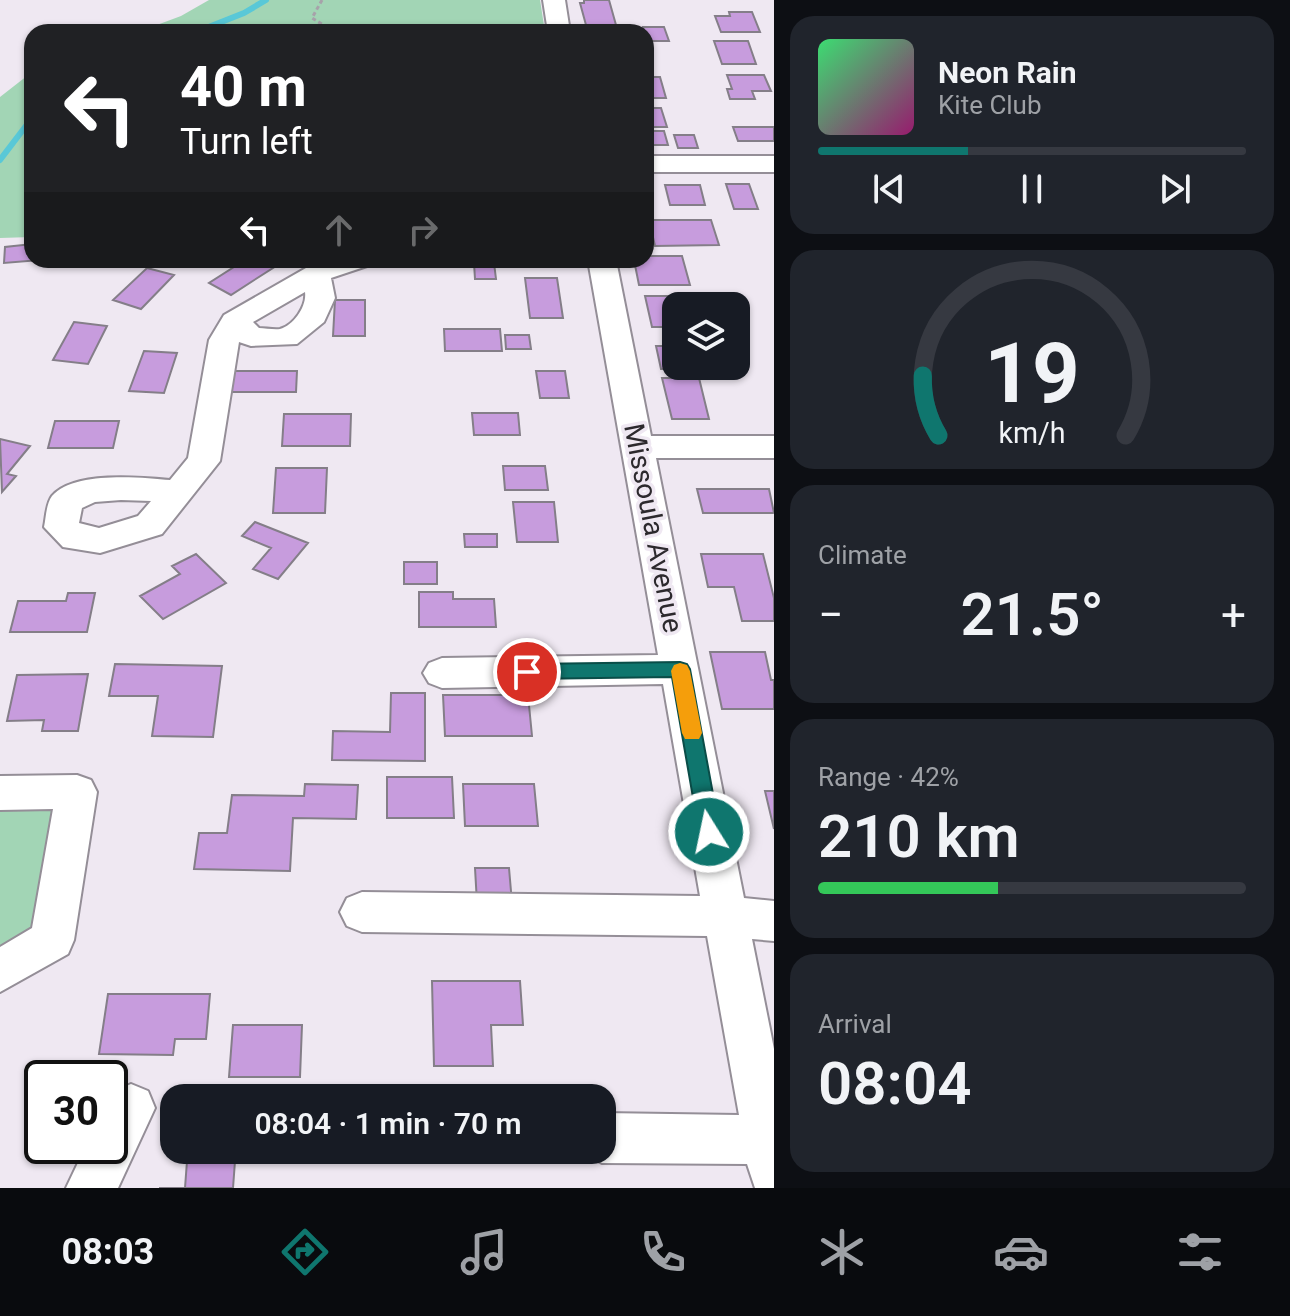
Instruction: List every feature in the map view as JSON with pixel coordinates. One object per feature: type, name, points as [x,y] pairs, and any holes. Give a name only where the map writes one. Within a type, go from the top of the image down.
[{"type":"street","points":[[554,0],[558,24]]},
{"type":"street","points":[[654,164],[774,164]]},
{"type":"street","points":[[180,492],[204,461],[224,340],[234,321],[316,274],[334,268]]},
{"type":"street","name":"Missoula Avenue","points":[[604,268],[771,1157]]},
{"type":"street","points":[[234,321],[251,337],[286,338],[309,322],[321,298],[316,274]]},
{"type":"street","points":[[639,447],[774,447]]},
{"type":"street","points":[[442,673],[680,669]]},
{"type":"street","points":[[0,793],[77,792],[52,940],[0,971]]},
{"type":"street","points":[[362,912],[724,916],[774,921]]},
{"type":"street","points":[[91,1188],[131,1108]]},
{"type":"street","points":[[616,1140],[771,1157]]},
{"type":"path","points":[[322,0],[312,18],[322,24]]},
{"type":"green space","points":[[209,0],[540,0],[544,24],[160,24]]},
{"type":"green space","points":[[24,78],[24,237],[0,238],[0,97]]},
{"type":"green space","points":[[77,792],[52,940],[0,971],[0,793]]},
{"type":"building","points":[[584,0],[609,0],[616,24],[586,24],[580,3]]},
{"type":"building","points":[[729,12],[752,12],[760,32],[721,32],[715,16],[730,16]]},
{"type":"building","points":[[654,27],[664,27],[669,41],[654,41]]},
{"type":"building","points":[[714,41],[748,41],[756,64],[722,64]]},
{"type":"building","points":[[727,75],[764,75],[771,91],[752,91],[755,99],[730,99],[727,89],[732,89]]},
{"type":"building","points":[[654,77],[660,77],[666,98],[654,98]]},
{"type":"building","points":[[654,108],[661,108],[667,127],[654,127]]},
{"type":"building","points":[[733,127],[774,127],[774,141],[738,141]]},
{"type":"building","points":[[654,131],[664,131],[668,145],[654,145]]},
{"type":"building","points":[[674,135],[694,135],[698,148],[678,148]]},
{"type":"building","points":[[726,184],[749,184],[758,209],[734,209]]},
{"type":"building","points":[[665,185],[700,185],[705,205],[670,205]]},
{"type":"building","points":[[654,220],[711,220],[719,245],[655,246]]},
{"type":"building","points":[[24,245],[24,261],[4,263],[5,247]]},
{"type":"building","points":[[654,256],[682,256],[690,285],[639,285],[636,268],[654,268]]},
{"type":"building","points":[[147,268],[174,275],[141,309],[113,300]]},
{"type":"building","points":[[232,268],[273,268],[231,295],[209,283]]},
{"type":"building","points":[[474,268],[495,268],[496,279],[475,279]]},
{"type":"building","points":[[525,278],[557,278],[563,318],[530,318]]},
{"type":"building","points":[[645,296],[662,296],[662,327],[652,327]]},
{"type":"building","points":[[335,300],[365,300],[365,336],[333,336]]},
{"type":"building","points":[[74,322],[107,326],[88,364],[53,360]]},
{"type":"building","points":[[444,329],[500,329],[502,351],[445,351]]},
{"type":"building","points":[[505,335],[529,335],[531,349],[506,349]]},
{"type":"building","points":[[656,346],[662,346],[662,369],[661,369]]},
{"type":"building","points":[[144,351],[177,353],[164,393],[129,391]]},
{"type":"building","points":[[234,371],[297,371],[296,392],[231,392]]},
{"type":"building","points":[[536,371],[565,371],[569,398],[540,398]]},
{"type":"building","points":[[662,380],[699,380],[709,419],[672,419]]},
{"type":"building","points":[[472,413],[518,413],[520,435],[474,435]]},
{"type":"building","points":[[284,414],[351,414],[350,446],[282,446]]},
{"type":"building","points":[[55,421],[119,421],[113,448],[48,448]]},
{"type":"building","points":[[0,439],[30,446],[7,474],[16,476],[2,492]]},
{"type":"building","points":[[503,466],[545,466],[548,490],[505,490]]},
{"type":"building","points":[[276,468],[327,468],[325,513],[273,513]]},
{"type":"building","points":[[697,489],[769,489],[774,513],[703,513]]},
{"type":"building","points":[[513,502],[554,502],[558,542],[517,542]]},
{"type":"building","points":[[255,522],[308,543],[278,579],[253,569],[271,548],[242,536]]},
{"type":"building","points":[[464,534],[497,534],[497,547],[465,547]]},
{"type":"building","points":[[196,554],[226,583],[163,619],[140,596],[180,574],[172,566]]},
{"type":"building","points":[[701,554],[763,554],[774,598],[774,621],[742,621],[734,587],[708,587]]},
{"type":"building","points":[[404,562],[437,562],[437,584],[404,584]]},
{"type":"building","points":[[419,592],[453,592],[453,599],[494,599],[496,627],[419,627]]},
{"type":"building","points":[[68,593],[95,593],[87,632],[10,632],[18,601],[66,601]]},
{"type":"building","points":[[710,652],[765,652],[771,680],[774,680],[774,709],[722,709]]},
{"type":"building","points":[[115,664],[222,666],[213,737],[152,736],[158,696],[109,696]]},
{"type":"building","points":[[88,674],[78,731],[42,731],[44,720],[7,721],[17,675]]},
{"type":"building","points":[[391,693],[425,693],[425,761],[332,760],[333,731],[390,732]]},
{"type":"building","points":[[443,695],[528,695],[532,736],[445,736]]},
{"type":"building","points":[[387,777],[452,777],[454,818],[387,818]]},
{"type":"building","points":[[305,784],[358,785],[356,819],[293,818],[290,871],[194,869],[199,833],[227,833],[232,795],[304,796]]},
{"type":"building","points":[[463,784],[534,784],[538,826],[465,826]]},
{"type":"building","points":[[765,791],[774,791],[774,829]]},
{"type":"building","points":[[475,868],[509,868],[512,903],[477,903]]},
{"type":"building","points":[[432,981],[520,981],[523,1025],[491,1025],[493,1066],[434,1066]]},
{"type":"building","points":[[108,994],[210,994],[206,1039],[175,1039],[173,1055],[99,1054]]},
{"type":"building","points":[[233,1025],[302,1025],[300,1077],[229,1077]]},
{"type":"building","points":[[187,1164],[235,1164],[233,1188],[185,1188]]},
{"type":"waterway","points":[[216,24],[266,0]]},
{"type":"waterway","points":[[0,160],[24,128]]},
{"type":"slow traffic","points":[[680,671],[692,733]]},
{"type":"route","points":[[527,672],[680,669],[709,832]]}]
